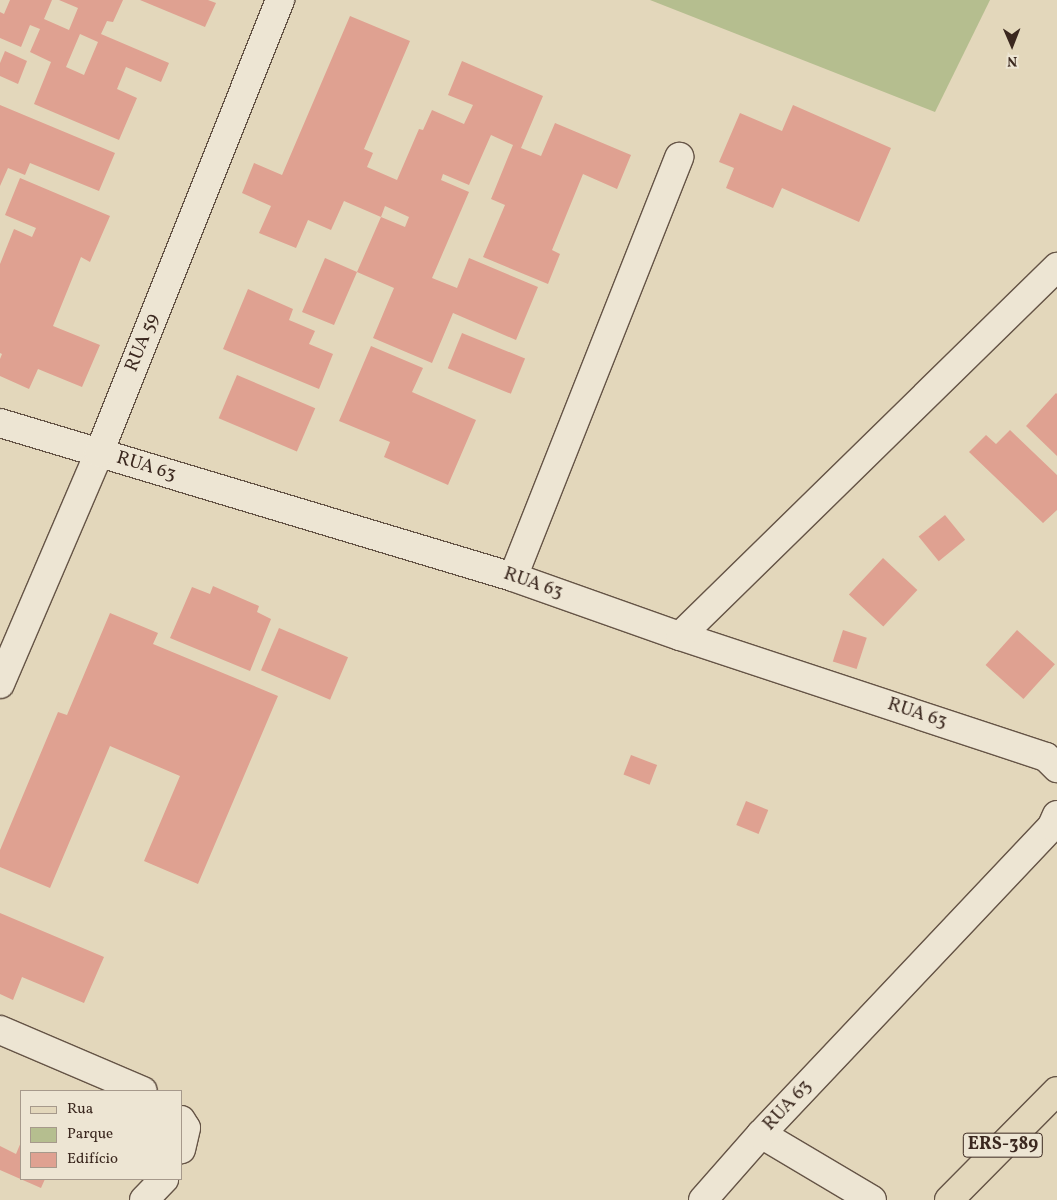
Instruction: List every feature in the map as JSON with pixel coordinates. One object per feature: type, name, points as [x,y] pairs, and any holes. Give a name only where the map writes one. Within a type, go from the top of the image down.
[{"type":"main road","name":"ERS-389","points":[[949,1200],[1057,1091]]},
{"type":"street","name":"RUA 59","points":[[0,684],[99,453],[280,0]]},
{"type":"street","points":[[513,577],[679,156]]},
{"type":"street","points":[[680,636],[1057,267]]},
{"type":"street","name":"RUA 63","points":[[0,423],[513,577],[680,636],[1046,757],[1057,768]]},
{"type":"street","name":"RUA 63","points":[[703,1200],[761,1134],[1052,826],[1057,815]]},
{"type":"street","points":[[0,1030],[141,1090]]},
{"type":"street","points":[[182,1122],[186,1128],[182,1145]]},
{"type":"street","points":[[761,1134],[872,1200]]},
{"type":"street","points":[[144,1200],[163,1180]]},
{"type":"green space","points":[[650,0],[990,0],[935,112]]},
{"type":"building","points":[[10,0],[52,0],[44,19],[69,30],[78,8],[59,0],[123,0],[113,22],[107,21],[101,34],[169,63],[161,82],[126,67],[117,89],[137,98],[119,140],[34,104],[51,62],[30,52],[40,29],[30,25],[21,47],[0,38],[0,12],[4,14]],"holes":[[[80,34],[98,42],[84,75],[66,67]]]},
{"type":"building","points":[[140,0],[208,0],[216,3],[205,27]]},
{"type":"building","points":[[350,16],[410,41],[364,149],[373,153],[367,167],[397,180],[419,129],[423,130],[432,110],[464,124],[473,105],[448,95],[462,61],[543,96],[521,148],[541,156],[555,123],[631,155],[617,189],[583,174],[552,250],[560,254],[548,284],[483,257],[505,205],[491,199],[513,145],[491,135],[469,185],[443,174],[441,180],[469,192],[432,278],[457,288],[469,258],[538,287],[516,340],[453,313],[432,363],[373,338],[394,288],[357,272],[381,217],[344,201],[331,230],[308,220],[296,248],[259,233],[271,206],[242,193],[254,163],[282,175]],"holes":[[[385,206],[409,217],[405,227],[381,217]]]},
{"type":"building","points":[[5,51],[27,61],[18,84],[0,76],[0,63]]},
{"type":"building","points":[[0,105],[115,153],[99,191],[30,163],[25,175],[8,168],[0,186]]},
{"type":"building","points":[[793,105],[891,148],[859,222],[782,188],[773,208],[726,188],[734,168],[719,162],[740,113],[782,131]]},
{"type":"building","points":[[20,178],[110,216],[90,262],[81,257],[53,326],[100,345],[82,387],[38,369],[29,389],[0,376],[0,359],[2,354],[0,353],[0,264],[14,229],[32,237],[36,228],[5,215]]},
{"type":"building","points":[[325,258],[357,272],[334,325],[302,312]]},
{"type":"building","points":[[248,289],[293,309],[289,320],[315,331],[309,344],[333,354],[319,389],[223,349]]},
{"type":"building","points":[[462,333],[525,358],[511,394],[448,368]]},
{"type":"building","points":[[371,346],[423,368],[412,392],[476,420],[448,485],[384,457],[390,442],[339,421]]},
{"type":"building","points":[[237,375],[315,408],[297,451],[219,418]]},
{"type":"building","points":[[1057,394],[1057,456],[1026,426]]},
{"type":"building","points":[[1010,430],[1057,475],[1057,510],[1043,523],[969,452],[986,435],[996,444]]},
{"type":"building","points":[[945,515],[965,540],[939,561],[919,536]]},
{"type":"building","points":[[883,558],[917,590],[883,627],[849,595]]},
{"type":"building","points":[[213,586],[259,606],[257,612],[271,619],[250,671],[170,638],[192,587],[210,594]]},
{"type":"building","points":[[110,613],[158,633],[153,644],[278,696],[198,884],[144,861],[180,776],[110,746],[50,888],[0,867],[0,850],[58,712],[67,715]]},
{"type":"building","points":[[279,628],[348,657],[330,700],[261,670]]},
{"type":"building","points":[[843,630],[867,638],[857,669],[833,661]]},
{"type":"building","points":[[1017,630],[1055,664],[1023,699],[986,665]]},
{"type":"building","points":[[631,755],[657,765],[650,785],[623,775]]},
{"type":"building","points":[[746,801],[768,810],[759,834],[736,825]]},
{"type":"building","points":[[0,913],[104,957],[84,1003],[22,977],[13,1000],[0,994]]},
{"type":"building","points":[[20,1144],[20,1179],[0,1170],[0,1146],[16,1154]]},
{"type":"building","points":[[23,1180],[45,1180],[41,1188]]}]
